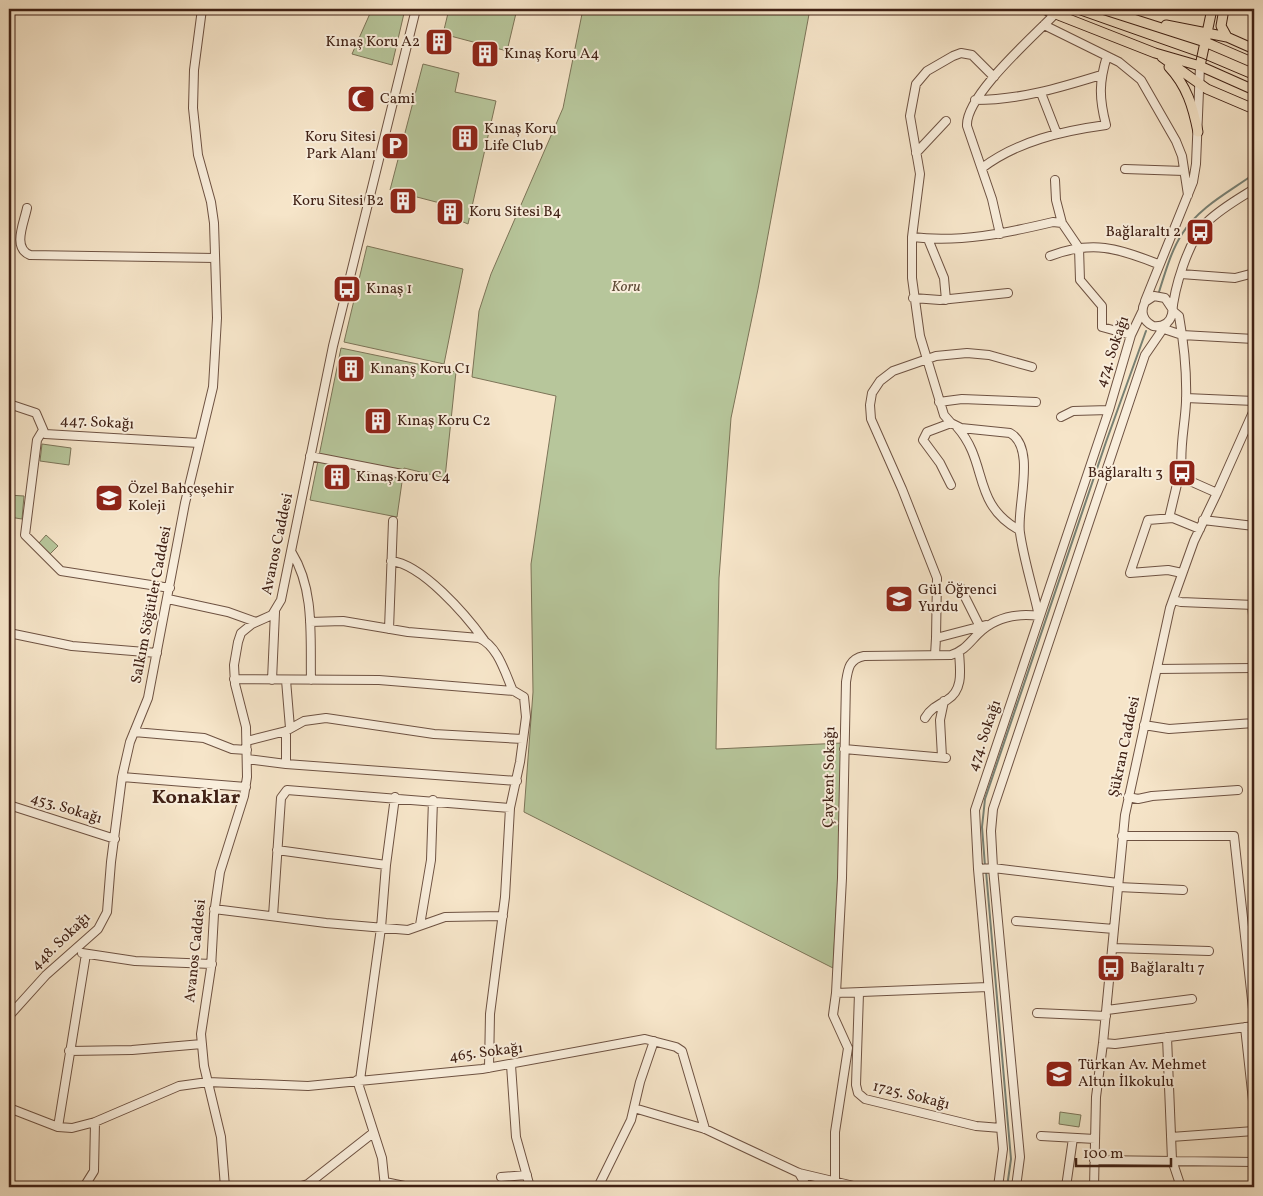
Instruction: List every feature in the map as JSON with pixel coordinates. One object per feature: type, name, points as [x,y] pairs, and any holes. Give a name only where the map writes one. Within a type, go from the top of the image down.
[{"type":"main road","points":[[1043,9],[1155,53],[1200,66],[1254,90]]},
{"type":"main road","points":[[1102,9],[1205,42],[1254,63]]},
{"type":"main road","points":[[1200,66],[1212,9]]},
{"type":"main road","points":[[1224,9],[1221,26],[1227,37]]},
{"type":"main road","points":[[1137,21],[1227,37],[1254,49]]},
{"type":"main road","points":[[1155,53],[1200,84],[1254,109]]},
{"type":"main road","points":[[1155,53],[1176,74],[1186,90],[1193,109],[1198,132]]},
{"type":"street","name":"Salkım Söğütler Caddesi","points":[[108,907],[111,862],[122,776],[134,732],[148,698],[185,503],[215,371],[217,318],[212,213],[198,155],[193,108],[194,70],[202,9]]},
{"type":"street","name":"Avanos Caddesi","points":[[226,1187],[221,1137],[208,1082],[202,1044],[203,1015],[212,964],[214,909],[223,857],[246,787],[246,727],[234,679],[234,665],[239,638],[244,630],[275,612],[281,600],[333,346],[416,9]]},
{"type":"street","points":[[1000,234],[992,199],[967,123],[975,100],[994,77],[1056,13]]},
{"type":"street","points":[[1044,25],[1107,56],[1130,70],[1146,87],[1176,141],[1188,195]]},
{"type":"street","points":[[994,77],[972,55],[965,53],[953,56],[924,74],[916,84],[910,110],[910,123],[920,182],[912,237],[913,298],[926,358],[944,415],[954,425],[974,453],[981,485],[990,504],[1005,521],[1019,530]]},
{"type":"street","points":[[982,168],[1019,146],[1057,134],[1106,124],[1100,102],[1101,75],[1107,56]]},
{"type":"street","name":"474. Sokağı","points":[[1016,1187],[1020,1156],[1016,1102],[985,868],[975,824],[977,803],[1108,410],[1130,335],[1143,308],[1158,264],[1188,195],[1196,164],[1200,66]]},
{"type":"street","points":[[975,100],[1001,100],[1041,92],[1101,75]]},
{"type":"street","points":[[1041,92],[1057,134]]},
{"type":"street","points":[[916,153],[946,121]]},
{"type":"street","points":[[1125,169],[1184,171]]},
{"type":"street","points":[[1056,180],[1056,200],[1062,224],[1079,248],[1079,277],[1085,288],[1102,306],[1102,327],[1130,335]]},
{"type":"street","points":[[1162,326],[1173,310],[1181,274],[1194,243],[1206,223],[1254,189]]},
{"type":"street","points":[[27,208],[20,243],[23,250],[30,255],[215,258]]},
{"type":"street","points":[[912,237],[928,239],[1000,234],[1053,222],[1062,224]]},
{"type":"street","points":[[928,239],[944,278],[946,300]]},
{"type":"street","points":[[1050,256],[1079,248],[1102,247],[1121,250],[1158,264]]},
{"type":"street","points":[[1245,277],[1254,273]]},
{"type":"street","points":[[1181,274],[1254,279]]},
{"type":"street","points":[[913,298],[946,300],[1008,293]]},
{"type":"street","points":[[1169,518],[1178,480],[1182,473],[1180,444],[1186,398],[1182,335],[1179,316],[1173,310],[1170,303],[1162,296],[1151,297],[1143,308],[1147,322],[1182,335],[1254,339]]},
{"type":"street","name":"474. Sokağı","points":[[998,1187],[1003,1158],[988,987],[985,868],[992,816],[1004,770],[1145,355],[1162,326]]},
{"type":"street","points":[[935,655],[937,578],[902,489],[871,419],[872,393],[880,381],[893,371],[926,358],[957,353],[978,354],[1011,359],[1032,367]]},
{"type":"street","points":[[1186,398],[1254,401]]},
{"type":"street","points":[[939,402],[962,399],[1036,402]]},
{"type":"street","name":"447. Sokağı","points":[[9,404],[33,411],[45,434],[199,443]]},
{"type":"street","points":[[1061,416],[1073,411],[1108,410]]},
{"type":"street","name":"Şükran Caddesi","points":[[1094,1187],[1096,1097],[1113,948],[1122,836],[1128,797],[1173,600],[1203,520],[1254,410]]},
{"type":"street","points":[[936,638],[980,627],[1016,615],[1040,616],[1019,530],[1023,460],[1020,442],[1010,433],[954,425],[927,432],[923,438],[924,445],[940,463],[951,485]]},
{"type":"street","points":[[43,430],[37,440],[25,535],[61,571],[170,588]]},
{"type":"street","points":[[310,456],[402,474]]},
{"type":"street","points":[[1182,473],[1190,481],[1217,493]]},
{"type":"street","points":[[1182,573],[1168,570],[1130,573],[1148,520],[1169,518],[1200,528]]},
{"type":"street","points":[[1203,520],[1254,526]]},
{"type":"street","points":[[390,629],[392,521]]},
{"type":"street","points":[[292,553],[305,580],[310,622],[312,680]]},
{"type":"street","points":[[391,561],[406,564],[420,572],[464,615],[498,657],[513,691]]},
{"type":"street","points":[[960,586],[980,627]]},
{"type":"street","points":[[168,599],[228,612],[256,622]]},
{"type":"street","points":[[1173,600],[1180,602],[1253,605],[1254,625]]},
{"type":"street","points":[[272,680],[275,612]]},
{"type":"street","points":[[310,622],[343,621],[390,629],[475,637],[486,642]]},
{"type":"street","points":[[925,718],[932,708],[951,697],[958,687],[959,652],[990,624]]},
{"type":"street","points":[[9,634],[86,648],[157,654]]},
{"type":"street","name":"Çaykent Sokağı","points":[[835,1184],[835,1132],[848,1048],[833,1016],[842,878],[844,749],[848,667],[852,662],[864,656],[951,655],[959,652]]},
{"type":"street","points":[[1157,669],[1254,668]]},
{"type":"street","points":[[234,679],[379,680],[513,691],[521,694],[525,699],[526,718],[517,781],[510,808],[503,916],[490,1014],[489,1068]]},
{"type":"street","points":[[286,680],[288,730],[286,764]]},
{"type":"street","points":[[1144,725],[1169,729],[1254,721],[1254,683]]},
{"type":"street","points":[[844,749],[944,757],[940,720],[944,701]]},
{"type":"street","points":[[247,741],[288,730],[304,721],[326,718],[434,734],[523,739]]},
{"type":"street","points":[[134,732],[204,738],[232,748],[247,750]]},
{"type":"street","points":[[247,759],[286,764],[517,781]]},
{"type":"street","points":[[122,776],[246,787]]},
{"type":"street","points":[[272,916],[281,798],[287,790],[434,800],[510,808]]},
{"type":"street","points":[[1128,797],[1138,799],[1152,796],[1238,790]]},
{"type":"street","points":[[395,797],[386,865],[381,928],[358,1080],[382,1158],[385,1185],[409,1187]]},
{"type":"street","points":[[420,925],[431,860],[434,800]]},
{"type":"street","name":"453. Sokağı","points":[[9,806],[115,838]]},
{"type":"street","points":[[1122,836],[1234,836],[1254,1018]]},
{"type":"street","points":[[277,850],[386,865]]},
{"type":"street","points":[[985,868],[1118,885],[1183,890]]},
{"type":"street","name":"448. Sokağı","points":[[9,1016],[34,987],[101,925],[108,907]]},
{"type":"street","points":[[214,909],[408,930],[445,916],[503,916]]},
{"type":"street","points":[[1016,921],[1114,929]]},
{"type":"street","points":[[1113,948],[1209,951]]},
{"type":"street","points":[[74,951],[154,963],[212,964]]},
{"type":"street","points":[[9,1108],[58,1127],[86,954]]},
{"type":"street","points":[[836,993],[988,987]]},
{"type":"street","name":"1725. Sokağı","points":[[859,992],[856,1088],[860,1096],[865,1099],[969,1125],[1001,1128]]},
{"type":"street","points":[[1037,1013],[1106,1013],[1192,999]]},
{"type":"street","points":[[1103,1044],[1254,1026]]},
{"type":"street","points":[[1245,1027],[1254,1110]]},
{"type":"street","points":[[1167,1037],[1172,1160],[1180,1187]]},
{"type":"street","name":"465. Sokağı","points":[[58,1127],[79,1127],[95,1122],[179,1086],[208,1082],[294,1086],[489,1068],[646,1039],[676,1047],[682,1051],[705,1129]]},
{"type":"street","points":[[598,1187],[624,1135],[654,1041]]},
{"type":"street","points":[[69,1051],[140,1049],[202,1044]]},
{"type":"street","points":[[511,1065],[516,1137],[530,1187]]},
{"type":"street","points":[[634,1108],[705,1129],[799,1173],[835,1184],[858,1187]]},
{"type":"street","points":[[84,1187],[94,1171],[95,1122]]},
{"type":"street","points":[[1171,1137],[1254,1131]]},
{"type":"street","points":[[298,1187],[308,1184],[373,1132]]},
{"type":"street","points":[[1041,1136],[1095,1139]]},
{"type":"street","points":[[1066,1187],[1073,1138]]},
{"type":"street","points":[[1094,1160],[1254,1162]]},
{"type":"street","points":[[799,1173],[807,1187]]},
{"type":"street","points":[[501,1177],[527,1176]]},
{"type":"street","points":[[308,1184],[320,1187]]},
{"type":"green space","points":[[372,9],[405,9],[392,65],[352,54]]},
{"type":"green space","points":[[449,9],[517,9],[507,51],[443,34]]},
{"type":"green space","name":"Koru","points":[[583,9],[810,9],[758,289],[731,418],[719,578],[716,749],[842,743],[841,824],[833,968],[524,812],[533,692],[531,564],[556,396],[472,377],[479,311],[491,274],[563,108]]},
{"type":"green space","points":[[423,64],[459,73],[455,92],[496,101],[468,224],[461,221],[463,209],[390,190]]},
{"type":"green space","points":[[367,246],[463,269],[444,364],[344,342]]},
{"type":"green space","points":[[341,348],[456,372],[445,478],[404,468],[397,517],[310,500]]},
{"type":"green space","points":[[42,444],[71,448],[69,465],[40,461]]},
{"type":"green space","points":[[9,495],[24,496],[22,519],[9,517]]},
{"type":"green space","points":[[46,535],[58,546],[50,554],[39,543]]},
{"type":"green space","points":[[1060,1112],[1081,1115],[1079,1127],[1059,1124]]},
{"type":"waterway","points":[[1159,292],[1175,248],[1189,224],[1215,201],[1254,174]]},
{"type":"waterway","points":[[985,866],[982,827],[985,799],[1106,442],[1146,331]]},
{"type":"waterway","points":[[986,871],[1011,1159],[1007,1187]]},
{"type":"tram line","points":[[1063,9],[1202,58],[1254,80]]},
{"type":"place","name":"Kınaş Koru A2","points":[[439,42]]},
{"type":"place","name":"Kınaş Koru A4","points":[[485,54]]},
{"type":"place","name":"Cami","points":[[361,99]]},
{"type":"place","name":"Kınaş Koru Life Club","points":[[465,138]]},
{"type":"place","name":"Koru Sitesi Park Alanı","points":[[395,146]]},
{"type":"place","name":"Koru Sitesi B2","points":[[403,201]]},
{"type":"place","name":"Koru Sitesi B4","points":[[450,212]]},
{"type":"place","name":"Bağlaraltı 2","points":[[1200,232]]},
{"type":"place","name":"Kınaş 1","points":[[347,289]]},
{"type":"place","name":"Kınanş Koru C1","points":[[351,369]]},
{"type":"place","name":"Kınaş Koru C2","points":[[378,421]]},
{"type":"place","name":"Bağlaraltı 3","points":[[1182,473]]},
{"type":"place","name":"Kınaş Koru C4","points":[[337,477]]},
{"type":"place","name":"Özel Bahçeşehir Koleji","points":[[109,498]]},
{"type":"place","name":"Gül Öğrenci Yurdu","points":[[899,599]]},
{"type":"place","name":"Bağlaraltı 7","points":[[1111,968]]},
{"type":"place","name":"Türkan Av. Mehmet Altun İlkokulu","points":[[1059,1074]]},
{"type":"district","name":"Konaklar","points":[[196,798]]}]
